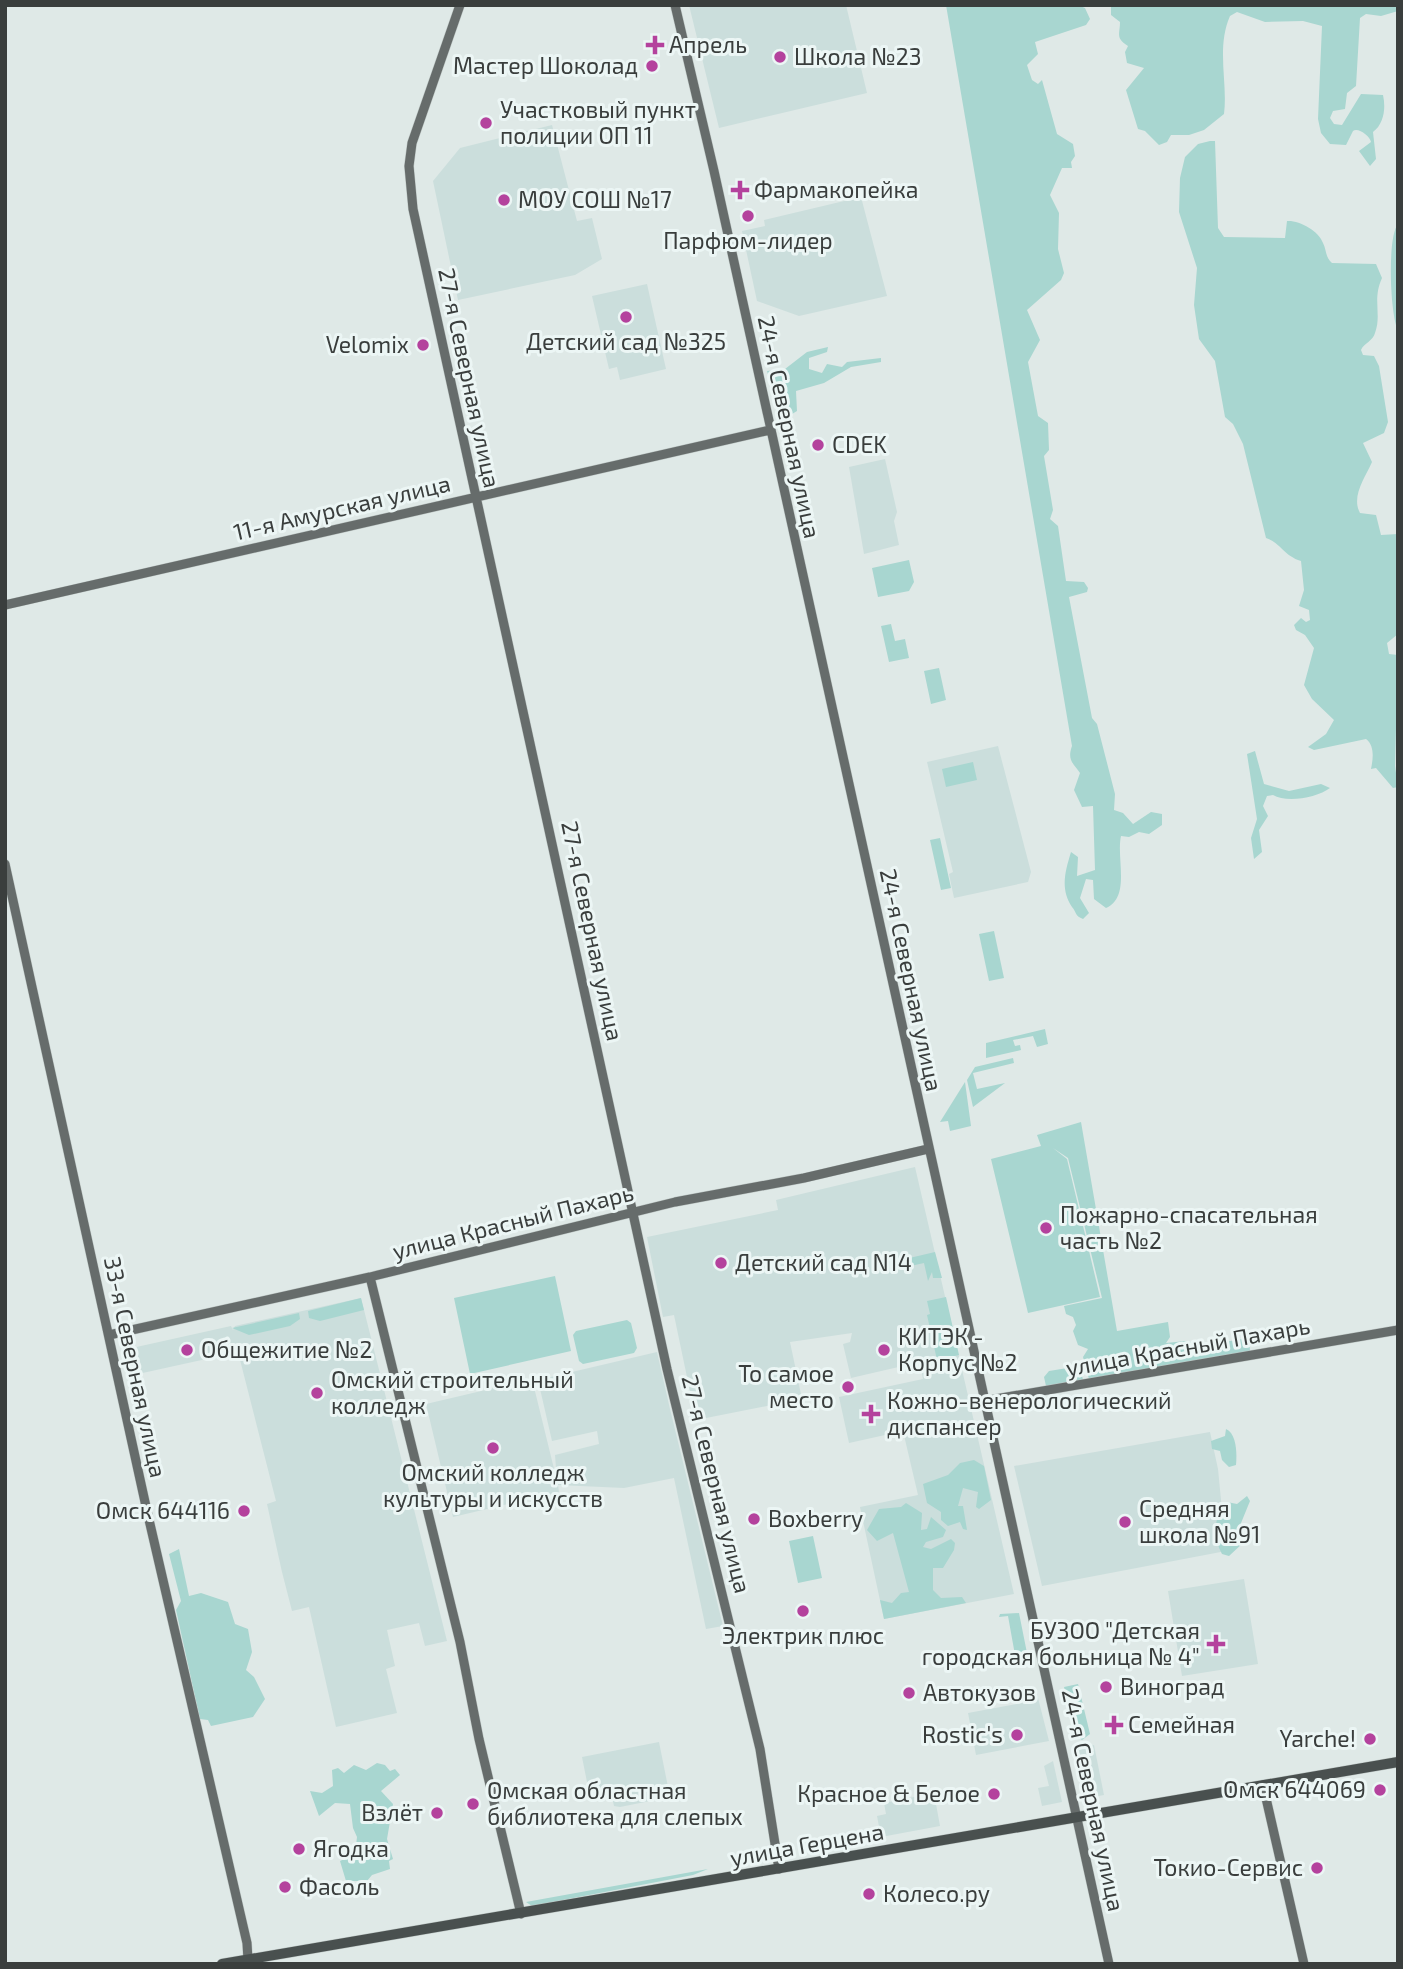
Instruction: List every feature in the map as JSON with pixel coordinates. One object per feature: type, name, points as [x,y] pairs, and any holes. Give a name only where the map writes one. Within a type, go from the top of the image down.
[{"type":"main road","name":"улица Герцена","points":[[222,1964],[1398,1762]]},
{"type":"street","name":"27-я Северная улица","points":[[460,5],[422,109],[409,166],[413,209],[678,1416],[760,1749],[779,1869]]},
{"type":"street","name":"24-я Северная улица","points":[[675,5],[1109,1964]]},
{"type":"street","name":"11-я Амурская улица","points":[[5,605],[770,430]]},
{"type":"street","name":"33-я Северная улица","points":[[5,864],[108,1335],[247,1943],[248,1960]]},
{"type":"street","name":"улица Красный Пахарь","points":[[108,1335],[370,1277],[633,1212],[928,1149]]},
{"type":"street","points":[[370,1277],[460,1642],[479,1739],[521,1914]]},
{"type":"street","name":"улица Красный Пахарь","points":[[984,1401],[1398,1330]]},
{"type":"street","points":[[1263,1785],[1304,1964]]},
{"type":"shaded area","name":"Школа №23","points":[[689,5],[846,5],[867,93],[719,128]]},
{"type":"shaded area","points":[[946,5],[1078,5],[1085,8],[1090,19],[1086,25],[1035,42],[1038,54],[1027,65],[1032,80],[1038,84],[1042,80],[1057,134],[1073,144],[1075,156],[1071,162],[1072,168],[1062,168],[1050,195],[1059,213],[1058,249],[1064,273],[1061,280],[1027,310],[1040,340],[1028,362],[1038,416],[1048,423],[1049,450],[1044,456],[1053,510],[1050,519],[1058,526],[1066,581],[1084,582],[1088,588],[1087,592],[1069,597],[1092,718],[1097,724],[1115,794],[1114,810],[1123,813],[1133,824],[1151,812],[1162,814],[1162,825],[1149,834],[1139,832],[1129,837],[1121,836],[1118,895],[1114,903],[1106,908],[1094,899],[1093,880],[1086,879],[1080,898],[1089,913],[1083,919],[1077,915],[1068,900],[1065,880],[1071,852],[1078,857],[1077,876],[1095,870],[1093,806],[1082,807],[1074,790],[1080,773],[1070,758],[1072,746]]},
{"type":"shaded area","points":[[1111,5],[1398,5],[1398,11],[1381,16],[1366,14],[1360,18],[1356,86],[1347,93],[1345,109],[1333,111],[1330,118],[1334,124],[1342,125],[1361,94],[1383,95],[1383,115],[1380,125],[1373,132],[1376,159],[1370,166],[1359,151],[1371,142],[1361,131],[1353,131],[1346,145],[1330,144],[1321,133],[1318,119],[1322,26],[1303,21],[1265,22],[1237,12],[1230,16],[1224,40],[1224,114],[1204,130],[1189,135],[1171,135],[1167,142],[1159,145],[1145,131],[1138,129],[1126,90],[1144,68],[1127,63],[1125,52],[1128,46],[1120,38],[1120,22],[1111,15]]},
{"type":"shaded area","name":"МОУ СОШ №17","points":[[552,125],[577,221],[592,218],[602,259],[575,275],[458,300],[433,181],[460,148]]},
{"type":"shaded area","points":[[1215,141],[1218,228],[1224,237],[1285,238],[1287,221],[1297,222],[1317,234],[1332,263],[1376,264],[1382,278],[1375,333],[1361,350],[1363,355],[1374,356],[1379,366],[1388,422],[1384,433],[1363,443],[1372,462],[1357,500],[1360,513],[1376,515],[1381,535],[1398,534],[1398,634],[1387,643],[1389,654],[1398,655],[1395,766],[1398,787],[1393,788],[1376,768],[1371,769],[1372,749],[1366,739],[1314,750],[1308,747],[1326,734],[1334,720],[1312,699],[1304,685],[1314,648],[1294,625],[1301,618],[1306,622],[1310,620],[1309,610],[1299,606],[1304,590],[1301,561],[1266,538],[1243,444],[1233,424],[1225,417],[1215,361],[1199,339],[1194,305],[1197,268],[1179,212],[1180,178],[1185,157],[1198,144]]},
{"type":"shaded area","points":[[861,197],[887,296],[799,316],[757,301],[742,231],[765,226],[764,220]]},
{"type":"shaded area","points":[[1398,224],[1398,330],[1393,309],[1391,259]]},
{"type":"shaded area","name":"Детский сад №325","points":[[647,284],[666,369],[620,380],[617,367],[609,369],[592,296]]},
{"type":"shaded area","points":[[828,347],[827,352],[809,358],[809,369],[822,373],[827,364],[842,367],[847,362],[881,358],[881,362],[851,367],[824,383],[796,391],[797,411],[782,420],[767,371],[785,369],[807,352]]},
{"type":"shaded area","points":[[885,459],[897,512],[894,521],[899,545],[864,554],[849,467]]},
{"type":"shaded area","points":[[909,560],[914,582],[909,591],[878,597],[872,568]]},
{"type":"shaded area","points":[[891,624],[895,641],[905,639],[909,658],[889,662],[881,626]]},
{"type":"shaded area","points":[[939,668],[946,700],[931,704],[924,671]]},
{"type":"shaded area","points":[[998,746],[1031,872],[1028,882],[954,898],[949,874],[953,872],[927,762]]},
{"type":"shaded area","points":[[1255,751],[1264,784],[1289,791],[1321,784],[1330,788],[1302,798],[1267,796],[1263,806],[1268,816],[1259,830],[1262,852],[1254,859],[1251,838],[1257,819],[1247,754]]},
{"type":"shaded area","points":[[973,762],[977,780],[946,787],[942,769]]},
{"type":"shaded area","points":[[940,838],[951,888],[941,890],[930,840]]},
{"type":"shaded area","points":[[994,931],[1004,978],[989,981],[979,934]]},
{"type":"shaded area","points":[[1045,1029],[1048,1044],[1037,1047],[1033,1036],[1013,1040],[1015,1046],[1020,1045],[1021,1050],[986,1058],[986,1043]]},
{"type":"shaded area","points":[[1013,1058],[1014,1063],[973,1073],[977,1089],[1005,1083],[973,1107],[967,1080],[975,1067]]},
{"type":"shaded area","points":[[965,1082],[971,1126],[950,1131],[948,1121],[940,1122]]},
{"type":"shaded area","points":[[1081,1122],[1117,1331],[1168,1322],[1170,1337],[1166,1343],[1186,1341],[1205,1345],[1249,1338],[1250,1351],[1089,1379],[1083,1357],[1088,1349],[1078,1345],[1073,1331],[1076,1325],[1073,1317],[1066,1314],[1064,1306],[1102,1298],[1068,1158],[1053,1148],[1067,1159],[1100,1297],[1028,1313],[991,1159],[1041,1146],[1037,1135]]},
{"type":"shaded area","points":[[915,1167],[1014,1594],[884,1619],[860,1507],[918,1495],[903,1431],[849,1443],[839,1397],[923,1379],[920,1362],[851,1378],[843,1344],[850,1342],[852,1333],[790,1342],[802,1399],[696,1420],[674,1315],[663,1317],[647,1237],[778,1210],[776,1200]]},
{"type":"shaded area","points":[[935,1252],[942,1278],[933,1278],[932,1272],[928,1281],[924,1263],[897,1269],[901,1260]]},
{"type":"shaded area","points":[[555,1276],[571,1351],[470,1374],[454,1298]]},
{"type":"shaded area","points":[[946,1297],[959,1355],[937,1360],[927,1315],[930,1314],[927,1301]]},
{"type":"shaded area","points":[[361,1298],[447,1641],[425,1646],[419,1623],[387,1630],[395,1666],[386,1669],[397,1713],[336,1727],[309,1607],[292,1611],[267,1504],[276,1501],[238,1352],[138,1374],[132,1348],[231,1326],[233,1330],[235,1326]]},
{"type":"shaded area","points":[[361,1298],[364,1310],[320,1321],[309,1318],[308,1311]]},
{"type":"shaded area","points":[[299,1313],[300,1319],[290,1326],[249,1335],[232,1328]]},
{"type":"shaded area","points":[[627,1320],[631,1323],[637,1348],[634,1353],[583,1364],[579,1361],[573,1335],[576,1331]]},
{"type":"shaded area","points":[[657,1352],[723,1626],[706,1629],[674,1478],[624,1488],[558,1485],[559,1492],[453,1517],[426,1404],[532,1379],[557,1481],[555,1455],[599,1444],[597,1431],[552,1441],[538,1380]]},
{"type":"shaded area","points":[[1080,1366],[1083,1380],[1046,1386],[1044,1377],[1049,1371]]},
{"type":"shaded area","points":[[1226,1429],[1232,1435],[1236,1450],[1236,1465],[1229,1467],[1222,1460],[1220,1451],[1212,1449],[1211,1441],[1225,1436]]},
{"type":"shaded area","name":"Средняя школа №91","points":[[1210,1432],[1218,1469],[1226,1551],[1042,1586],[1014,1466]]},
{"type":"shaded area","points":[[974,1460],[984,1466],[991,1500],[979,1509],[976,1507],[978,1492],[963,1488],[958,1506],[963,1506],[967,1530],[963,1529],[960,1522],[948,1526],[941,1520],[941,1512],[927,1503],[923,1484],[948,1475],[960,1463]]},
{"type":"shaded area","points":[[1247,1496],[1250,1501],[1239,1528],[1243,1543],[1229,1556],[1222,1554],[1216,1534],[1219,1513],[1227,1502],[1237,1504]]},
{"type":"shaded area","points":[[906,1503],[922,1513],[921,1530],[927,1529],[931,1517],[946,1530],[943,1537],[926,1542],[923,1547],[931,1549],[951,1539],[955,1543],[954,1550],[943,1568],[933,1568],[933,1590],[941,1598],[962,1597],[966,1603],[884,1619],[880,1600],[892,1603],[901,1593],[909,1592],[893,1533],[877,1541],[867,1530],[879,1509],[901,1507]]},
{"type":"shaded area","points":[[813,1536],[822,1578],[798,1583],[789,1541]]},
{"type":"shaded area","points":[[179,1549],[189,1596],[201,1593],[228,1602],[235,1624],[248,1629],[252,1652],[246,1670],[254,1677],[265,1699],[253,1717],[211,1726],[208,1720],[200,1719],[176,1610],[181,1601],[169,1554]]},
{"type":"shaded area","name":"БУЗОО \"Детская городская больница № 4\"","points":[[1244,1579],[1258,1664],[1182,1676],[1168,1591]]},
{"type":"shaded area","points":[[1019,1613],[1027,1653],[1015,1655],[1008,1616],[999,1617],[1000,1614]]},
{"type":"shaded area","points":[[1078,1684],[1090,1734],[1082,1740],[1076,1736],[1064,1687]]},
{"type":"shaded area","points":[[1037,1694],[1049,1741],[976,1755],[968,1713],[1022,1703],[1022,1697]]},
{"type":"shaded area","points":[[659,1742],[670,1797],[620,1807],[614,1806],[611,1792],[590,1797],[582,1757]]},
{"type":"shaded area","points":[[1094,1745],[1104,1795],[1087,1798],[1076,1749]]},
{"type":"shaded area","points":[[1053,1761],[1062,1802],[1042,1806],[1038,1788],[1049,1786],[1044,1766]]},
{"type":"shaded area","points":[[377,1763],[385,1765],[390,1771],[395,1769],[400,1775],[381,1791],[393,1804],[387,1839],[393,1859],[389,1861],[390,1869],[372,1875],[367,1881],[346,1881],[340,1861],[355,1854],[357,1837],[350,1804],[335,1803],[319,1816],[310,1791],[322,1793],[333,1786],[332,1770],[338,1768],[344,1773],[354,1765],[366,1770]]},
{"type":"shaded area","points":[[934,1793],[940,1826],[881,1837],[877,1816],[886,1814],[884,1803]]},
{"type":"shaded area","points":[[708,1869],[693,1875],[532,1906],[526,1902]]},
{"type":"place","name":"Апрель","points":[[655,45]]},
{"type":"place","name":"Школа №23","points":[[780,57]]},
{"type":"place","name":"Мастер Шоколад","points":[[652,66]]},
{"type":"place","name":"Участковый пункт полиции ОП 11","points":[[486,123]]},
{"type":"place","name":"Фармакопейка","points":[[740,190]]},
{"type":"place","name":"МОУ СОШ №17","points":[[504,200]]},
{"type":"place","name":"Парфюм-лидер","points":[[748,216]]},
{"type":"place","name":"Детский сад №325","points":[[626,317]]},
{"type":"place","name":"Velomix","points":[[423,345]]},
{"type":"place","name":"CDEK","points":[[818,445]]},
{"type":"place","name":"Пожарно-спасательная часть №2","points":[[1046,1228]]},
{"type":"place","name":"Детский сад N14","points":[[721,1263]]},
{"type":"place","name":"Общежитие №2","points":[[187,1350]]},
{"type":"place","name":"КИТЭК - Корпус №2","points":[[884,1350]]},
{"type":"place","name":"То самое место","points":[[848,1387]]},
{"type":"place","name":"Омский строительный колледж","points":[[317,1393]]},
{"type":"place","name":"Кожно-венерологический диспансер","points":[[871,1414]]},
{"type":"place","name":"Омский колледж культуры и искусств","points":[[493,1448]]},
{"type":"place","name":"Омск 644116","points":[[244,1511]]},
{"type":"place","name":"Boxberry","points":[[754,1519]]},
{"type":"place","name":"Средняя школа №91","points":[[1125,1522]]},
{"type":"place","name":"Электрик плюс","points":[[803,1611]]},
{"type":"place","name":"БУЗОО \"Детская городская больница № 4\"","points":[[1216,1644]]},
{"type":"place","name":"Виноград","points":[[1106,1687]]},
{"type":"place","name":"Автокузов","points":[[909,1693]]},
{"type":"place","name":"Семейная","points":[[1114,1725]]},
{"type":"place","name":"Rostic's","points":[[1017,1735]]},
{"type":"place","name":"Yarche!","points":[[1370,1739]]},
{"type":"place","name":"Омск 644069","points":[[1380,1790]]},
{"type":"place","name":"Красное & Белое","points":[[994,1794]]},
{"type":"place","name":"Омская областная библиотека для слепых","points":[[473,1804]]},
{"type":"place","name":"Взлёт","points":[[437,1813]]},
{"type":"place","name":"Ягодка","points":[[299,1849]]},
{"type":"place","name":"Токио-Сервис","points":[[1317,1868]]},
{"type":"place","name":"Фасоль","points":[[285,1887]]},
{"type":"place","name":"Колесо.ру","points":[[869,1894]]}]
